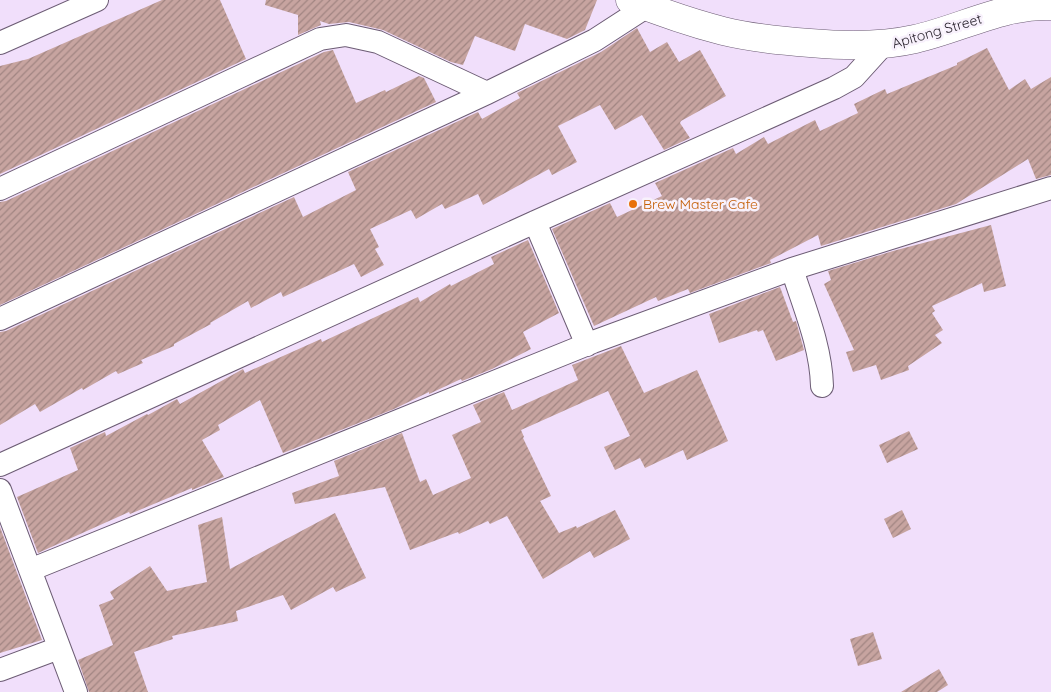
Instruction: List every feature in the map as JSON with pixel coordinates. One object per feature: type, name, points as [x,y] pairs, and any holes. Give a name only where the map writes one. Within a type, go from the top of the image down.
[{"type":"street","points":[[0,43],[98,0]]},
{"type":"street","points":[[0,319],[487,93],[595,40],[638,3]]},
{"type":"street","name":"Apitong Street","points":[[638,3],[723,31],[771,40],[832,45],[883,46],[952,29],[1004,11],[1051,6]]},
{"type":"street","points":[[0,189],[320,39],[346,35],[378,42],[487,93]]},
{"type":"street","points":[[0,465],[834,88],[854,77],[883,46]]},
{"type":"street","points":[[30,570],[587,345],[792,269],[1051,188]]},
{"type":"street","points":[[535,222],[587,345]]},
{"type":"street","points":[[792,269],[812,328],[822,386]]},
{"type":"street","points":[[0,490],[76,692]]},
{"type":"street","points":[[0,670],[59,648]]},
{"type":"building","points":[[162,0],[220,0],[246,59],[0,174],[0,66],[28,59]]},
{"type":"building","points":[[266,0],[597,0],[585,30],[567,39],[525,24],[515,51],[475,36],[463,65],[451,62],[383,30],[349,22],[329,24],[320,21],[321,25],[298,35],[298,15],[265,5]]},
{"type":"building","points":[[637,28],[650,52],[667,42],[679,62],[700,50],[726,96],[681,121],[680,123],[690,138],[664,150],[642,115],[615,130],[600,105],[558,126],[577,162],[552,175],[549,169],[483,205],[478,194],[445,209],[442,204],[416,219],[411,210],[370,229],[379,247],[375,249],[384,265],[361,277],[354,264],[283,297],[281,292],[251,308],[248,301],[174,344],[174,346],[141,360],[143,363],[118,374],[116,371],[40,412],[35,404],[0,425],[0,332],[6,331],[294,197],[303,217],[356,190],[348,172],[478,112],[482,119],[520,98],[517,93],[601,52]]},
{"type":"building","points":[[987,48],[1009,90],[1025,79],[1031,89],[1051,77],[1051,175],[1036,179],[1028,159],[956,204],[821,246],[818,235],[770,260],[771,263],[690,293],[688,289],[658,301],[656,297],[594,326],[552,229],[610,203],[617,217],[662,196],[655,183],[733,148],[736,154],[764,137],[768,144],[815,120],[820,131],[858,113],[854,104],[885,89],[887,94],[957,65],[957,63]]},
{"type":"building","points":[[333,50],[356,103],[385,90],[386,92],[419,76],[424,78],[436,102],[0,305],[0,202],[6,201],[324,52]]},
{"type":"building","points":[[991,225],[1006,286],[984,292],[982,283],[932,306],[935,311],[932,313],[943,330],[935,335],[942,343],[908,366],[909,370],[881,380],[876,365],[853,372],[846,352],[854,350],[824,284],[831,280],[828,271],[893,251]]},
{"type":"building","points":[[528,240],[559,313],[523,332],[531,349],[492,369],[462,381],[461,379],[394,409],[283,453],[260,400],[218,425],[220,430],[202,440],[224,477],[130,514],[129,512],[38,553],[17,497],[78,470],[70,448],[105,432],[106,436],[177,399],[180,404],[243,369],[245,373],[321,339],[322,342],[418,297],[420,302],[450,284],[451,286],[494,264],[491,257]]},
{"type":"building","points":[[780,287],[793,322],[796,321],[804,350],[776,361],[763,330],[758,332],[757,330],[719,343],[709,314]]},
{"type":"building","points":[[621,346],[644,393],[697,370],[728,441],[687,460],[683,450],[645,468],[640,458],[615,470],[604,447],[630,436],[608,391],[521,430],[551,496],[540,501],[559,533],[576,526],[577,528],[615,510],[630,539],[594,558],[590,551],[543,579],[507,516],[490,524],[488,521],[459,534],[458,532],[410,550],[385,487],[295,504],[292,493],[339,476],[334,461],[402,433],[420,482],[426,479],[433,495],[471,478],[452,435],[481,422],[473,405],[504,392],[512,410],[578,380],[572,365]]},
{"type":"building","points":[[909,431],[918,449],[887,463],[879,445]]},
{"type":"building","points":[[902,510],[911,529],[893,538],[884,519]]},
{"type":"building","points":[[335,513],[366,578],[336,592],[333,587],[291,610],[283,595],[236,611],[238,621],[172,636],[173,639],[134,652],[148,692],[89,692],[78,660],[113,645],[99,605],[114,599],[110,592],[150,566],[167,591],[207,582],[198,525],[222,517],[230,569]]},
{"type":"building","points":[[0,527],[42,640],[0,653]]},
{"type":"building","points":[[873,632],[882,659],[858,666],[850,639]]},
{"type":"building","points":[[939,669],[948,685],[937,692],[901,692]]},
{"type":"place","name":"Brew Master Cafe","points":[[633,204]]}]
